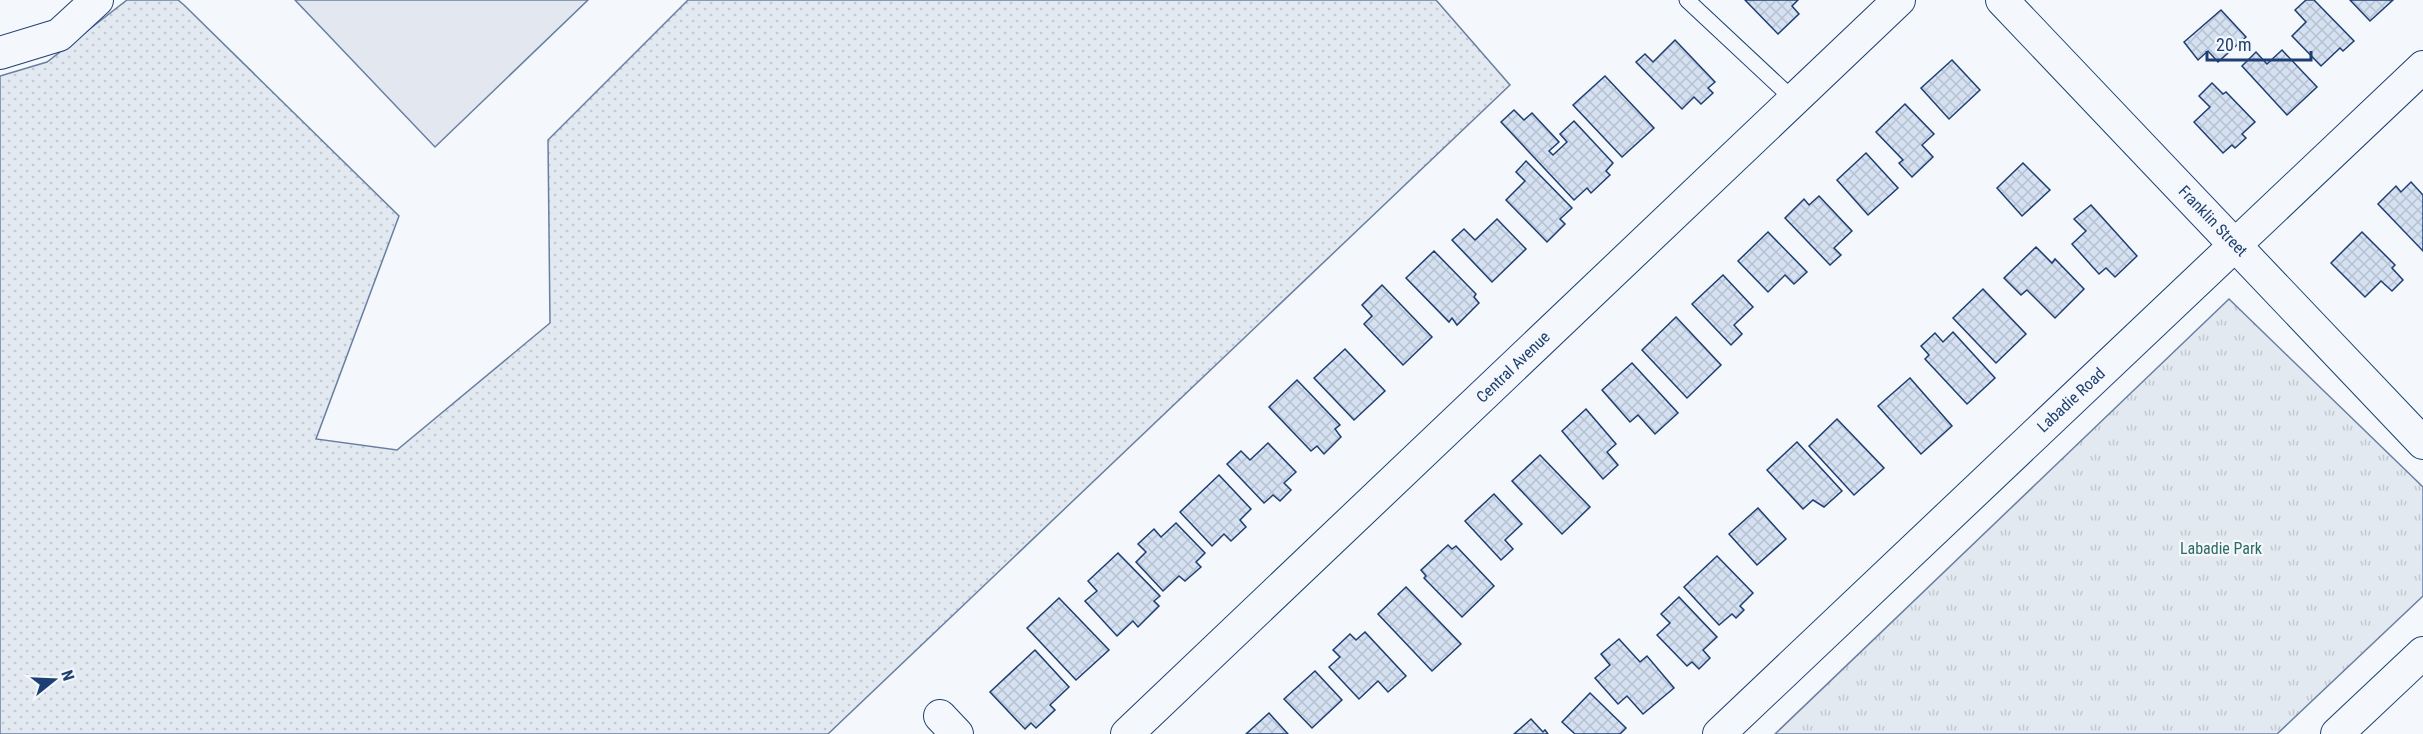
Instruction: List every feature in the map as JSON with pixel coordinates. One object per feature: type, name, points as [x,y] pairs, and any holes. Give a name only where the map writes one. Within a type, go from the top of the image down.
[{"type":"street","points":[[0,53],[59,35],[98,0]]},
{"type":"street","name":"Central Avenue","points":[[1127,734],[1899,0]]},
{"type":"street","name":"Franklin Street","points":[[2002,0],[2423,443]]},
{"type":"street","name":"Labadie Road","points":[[1719,734],[2423,67]]},
{"type":"street","points":[[2337,734],[2423,653]]},
{"type":"lane","points":[[1687,0],[1794,100]]},
{"type":"green space","points":[[127,0],[178,0],[399,216],[316,439],[397,450],[550,323],[548,140],[688,0],[1436,0],[1510,85],[828,734],[0,734],[0,76],[47,62]]},
{"type":"green space","name":"Labadie Park","points":[[2229,299],[2423,487],[2423,596],[2277,734],[1775,734]]},
{"type":"shaded area","points":[[295,0],[588,0],[435,147]]},
{"type":"building","points":[[1745,0],[1798,0],[1792,6],[1799,14],[1778,34]]},
{"type":"building","points":[[2306,0],[2314,0],[2354,41],[2343,51],[2340,48],[2321,66],[2292,36],[2306,22],[2295,10]]},
{"type":"building","points":[[2350,0],[2393,0],[2370,21]]},
{"type":"building","points":[[2221,10],[2246,37],[2218,62],[2208,51],[2198,60],[2184,42]]},
{"type":"building","points":[[1675,40],[1715,82],[1708,88],[1713,93],[1701,104],[1694,97],[1682,109],[1636,62],[1645,54],[1653,62]]},
{"type":"building","points":[[2282,50],[2317,87],[2287,115],[2242,66],[2256,52],[2267,64]]},
{"type":"building","points":[[1952,60],[1980,90],[1949,119],[1921,88]]},
{"type":"building","points":[[1605,76],[1654,128],[1622,157],[1573,105]]},
{"type":"building","points":[[2212,83],[2223,94],[2226,92],[2255,122],[2242,134],[2246,138],[2235,148],[2232,145],[2223,153],[2194,122],[2210,107],[2199,96]]},
{"type":"building","points":[[1905,104],[1934,134],[1922,145],[1933,157],[1912,177],[1899,163],[1903,160],[1876,132]]},
{"type":"building","points":[[1514,110],[1524,120],[1532,113],[1559,142],[1549,151],[1553,155],[1567,142],[1560,134],[1574,121],[1613,163],[1606,171],[1610,175],[1591,193],[1587,188],[1574,200],[1501,122]]},
{"type":"building","points":[[1866,153],[1898,188],[1868,215],[1837,180]]},
{"type":"building","points":[[1526,161],[1572,208],[1560,219],[1565,224],[1547,242],[1506,200],[1525,181],[1516,172]]},
{"type":"building","points":[[2023,163],[2050,190],[2022,216],[1997,188]]},
{"type":"building","points":[[2411,182],[2423,195],[2423,251],[2378,204],[2396,186],[2401,192]]},
{"type":"building","points":[[1819,196],[1852,231],[1834,248],[1841,255],[1830,265],[1785,218],[1804,199],[1809,205]]},
{"type":"building","points":[[2091,205],[2137,256],[2115,277],[2106,268],[2099,274],[2072,244],[2086,231],[2074,219]]},
{"type":"building","points":[[1497,219],[1526,249],[1492,282],[1452,240],[1464,229],[1475,240]]},
{"type":"building","points":[[1768,232],[1807,272],[1794,284],[1785,275],[1768,292],[1738,261]]},
{"type":"building","points":[[2362,232],[2395,265],[2392,268],[2403,280],[2392,291],[2381,281],[2365,297],[2331,263]]},
{"type":"building","points":[[2036,247],[2052,263],[2055,259],[2084,289],[2055,318],[2027,290],[2021,295],[2004,278]]},
{"type":"building","points":[[1434,251],[1476,294],[1474,297],[1479,303],[1457,325],[1452,318],[1449,322],[1406,278]]},
{"type":"building","points":[[1723,275],[1753,307],[1734,325],[1742,334],[1731,345],[1692,304]]},
{"type":"building","points":[[1382,285],[1432,337],[1403,365],[1364,324],[1372,316],[1362,305]]},
{"type":"building","points":[[1983,289],[2026,334],[1996,363],[1953,318]]},
{"type":"building","points":[[1676,317],[1721,365],[1687,398],[1642,350]]},
{"type":"building","points":[[1953,332],[1995,378],[1967,404],[1925,359],[1929,355],[1921,346],[1935,333],[1943,342]]},
{"type":"building","points":[[1345,349],[1385,391],[1354,420],[1314,378]]},
{"type":"building","points":[[1632,363],[1678,413],[1655,434],[1638,415],[1630,422],[1602,390]]},
{"type":"building","points":[[1910,378],[1952,426],[1921,454],[1878,406]]},
{"type":"building","points":[[1297,380],[1340,425],[1335,429],[1341,437],[1324,454],[1317,446],[1311,451],[1269,407]]},
{"type":"building","points":[[1586,409],[1616,444],[1607,452],[1618,465],[1603,479],[1562,431]]},
{"type":"building","points":[[1837,419],[1884,468],[1854,495],[1809,446]]},
{"type":"building","points":[[1797,442],[1842,491],[1824,507],[1813,500],[1803,509],[1767,470]]},
{"type":"building","points":[[1268,443],[1296,472],[1284,483],[1291,490],[1280,501],[1273,495],[1264,503],[1227,464],[1241,451],[1250,460]]},
{"type":"building","points":[[1540,455],[1590,507],[1562,534],[1512,481]]},
{"type":"building","points":[[1219,475],[1251,509],[1240,520],[1246,527],[1231,541],[1224,534],[1212,546],[1180,512]]},
{"type":"building","points":[[1494,494],[1522,524],[1505,540],[1513,549],[1501,560],[1465,521]]},
{"type":"building","points":[[1758,508],[1786,539],[1757,565],[1729,534]]},
{"type":"building","points":[[1176,523],[1205,553],[1196,562],[1201,567],[1185,581],[1179,576],[1163,591],[1136,562],[1146,552],[1138,544],[1154,529],[1161,537]]},
{"type":"building","points":[[1448,545],[1452,549],[1456,546],[1494,586],[1462,617],[1424,578],[1426,576],[1421,570]]},
{"type":"building","points":[[1118,553],[1160,596],[1154,601],[1159,606],[1138,627],[1133,621],[1117,636],[1085,601],[1097,591],[1088,581]]},
{"type":"building","points":[[1717,556],[1753,593],[1740,606],[1744,610],[1736,618],[1732,614],[1719,625],[1684,587]]},
{"type":"building","points":[[1406,587],[1461,644],[1432,671],[1378,614]]},
{"type":"building","points":[[1679,597],[1717,637],[1703,650],[1710,658],[1699,669],[1692,662],[1687,666],[1657,635],[1670,623],[1661,614]]},
{"type":"building","points":[[1059,598],[1109,650],[1076,680],[1027,628]]},
{"type":"building","points":[[1365,632],[1406,676],[1388,692],[1378,681],[1359,699],[1329,667],[1340,657],[1333,650],[1350,634],[1356,640]]},
{"type":"building","points":[[1619,639],[1640,662],[1647,656],[1674,688],[1643,714],[1627,696],[1618,704],[1595,678],[1610,665],[1601,654]]},
{"type":"building","points":[[1035,650],[1069,687],[1050,705],[1055,710],[1036,728],[1031,723],[1025,729],[990,692]]},
{"type":"building","points":[[1315,671],[1342,700],[1312,728],[1284,699]]},
{"type":"building","points":[[1590,693],[1626,728],[1620,734],[1575,734],[1562,722]]},
{"type":"building","points":[[1269,713],[1288,734],[1246,734]]},
{"type":"building","points":[[1531,719],[1543,732],[1545,730],[1548,734],[1514,734]]}]
